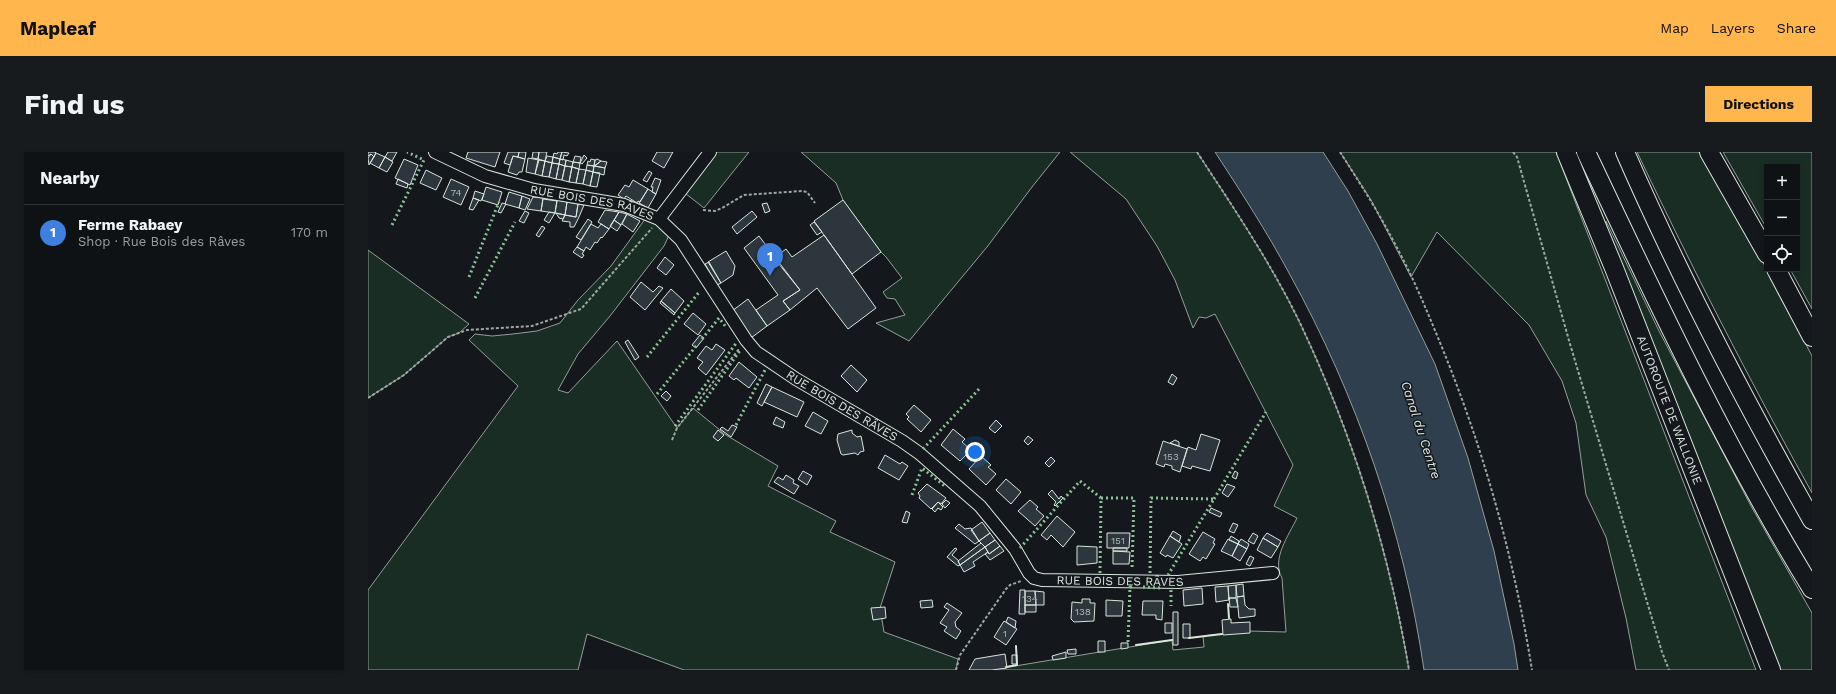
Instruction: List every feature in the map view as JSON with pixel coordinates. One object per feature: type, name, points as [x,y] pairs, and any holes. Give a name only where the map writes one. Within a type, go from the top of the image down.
[{"type":"highway","name":"AUTOROUTE DE WALLONIE","points":[[1566,152],[1614,268],[1770,670]]},
{"type":"highway","points":[[1586,152],[1673,336],[1731,447],[1812,589]]},
{"type":"highway","points":[[1625,152],[1705,321],[1763,434],[1812,520]]},
{"type":"highway","points":[[1709,152],[1764,249]]},
{"type":"highway","points":[[1778,272],[1812,337]]},
{"type":"street","name":"RUE BOIS DES RÂVES","points":[[435,152],[485,176],[534,190],[624,205],[659,220],[681,240],[746,340],[756,352],[796,379],[902,441],[925,458],[965,492],[984,511],[1015,549],[1028,573],[1034,578],[1042,580],[1178,582],[1273,573]]},
{"type":"street","points":[[659,220],[710,152]]},
{"type":"path","points":[[1197,152],[1253,240],[1285,295],[1299,322],[1337,408],[1368,494],[1384,550],[1403,632],[1409,670]]},
{"type":"path","points":[[1340,152],[1371,200],[1411,277],[1447,359],[1484,462],[1504,534],[1517,588],[1532,670]]},
{"type":"path","points":[[1513,152],[1517,157],[1570,344],[1662,652],[1669,670]]},
{"type":"path","points":[[703,210],[715,211],[744,195],[755,193],[802,191],[807,192],[815,203]]},
{"type":"path","points":[[368,398],[404,375],[448,337],[467,330],[532,326],[581,309],[659,220]]},
{"type":"path","points":[[672,440],[677,428],[746,340]]},
{"type":"path","points":[[956,670],[960,655],[1006,589],[1016,583],[1034,578]]},
{"type":"green space","points":[[710,152],[749,152],[704,208],[681,190]]},
{"type":"green space","points":[[801,152],[1060,152],[987,247],[909,341],[876,323],[905,315],[895,299],[887,298],[883,292],[902,278],[843,200],[836,183]]},
{"type":"green space","points":[[1070,152],[1197,152],[1224,193],[1264,257],[1289,301],[1319,365],[1336,407],[1352,449],[1379,536],[1401,625],[1409,670],[991,670],[1172,640],[1173,650],[1204,647],[1203,636],[1249,631],[1286,632],[1282,578],[1279,571],[1279,563],[1282,547],[1297,518],[1274,506],[1293,465],[1215,314],[1206,318],[1199,317],[1193,328],[1175,280],[1157,246],[1126,199]]},
{"type":"green space","points":[[1340,152],[1556,152],[1756,670],[1636,670],[1626,618],[1606,537],[1586,495],[1576,423],[1562,381],[1529,325],[1437,232],[1411,277],[1371,200]]},
{"type":"green space","points":[[1637,152],[1699,152],[1764,264],[1764,272],[1769,273],[1812,356],[1812,493],[1766,409]]},
{"type":"green space","points":[[1723,152],[1812,152],[1812,309],[1792,272],[1800,272],[1800,164],[1764,164],[1764,224]]},
{"type":"green space","points":[[648,215],[671,231],[664,246],[610,316],[578,354],[558,390],[568,393],[617,341],[677,428],[693,408],[726,435],[778,466],[768,486],[836,521],[830,532],[895,562],[880,608],[884,632],[958,659],[956,670],[684,670],[587,634],[578,670],[368,670],[368,590],[518,386],[469,340],[475,334],[492,336],[537,331],[560,323],[578,300],[611,266]]},
{"type":"green space","points":[[1606,221],[1659,331],[1751,506],[1812,613],[1812,670],[1777,670],[1606,229]]},
{"type":"green space","points":[[368,250],[469,324],[459,333],[448,337],[404,375],[368,398]]},
{"type":"water","name":"Canal du Centre","points":[[1215,152],[1323,152],[1348,191],[1377,244],[1435,364],[1468,458],[1494,551],[1514,644],[1518,670],[1424,670],[1404,567],[1390,516],[1356,416],[1314,320],[1281,258]]},
{"type":"building","points":[[368,152],[376,153],[374,157],[371,154],[368,156]]},
{"type":"building","points":[[388,152],[397,152],[392,161],[385,157]]},
{"type":"building","points":[[468,152],[500,152],[495,167],[466,158]]},
{"type":"building","points":[[508,152],[519,152],[518,157],[513,156],[510,165],[504,163]]},
{"type":"building","points":[[519,152],[526,152],[525,159],[518,157]]},
{"type":"building","points":[[533,152],[539,152],[538,159],[532,158]]},
{"type":"building","points":[[539,152],[547,152],[545,161],[538,159]]},
{"type":"building","points":[[558,152],[562,152],[560,159],[553,157],[554,153],[557,154]]},
{"type":"building","points":[[562,152],[569,153],[567,156],[564,155],[563,160],[560,159]]},
{"type":"building","points":[[657,152],[673,152],[664,168],[652,161]]},
{"type":"building","points":[[376,153],[385,157],[379,168],[370,163]]},
{"type":"building","points":[[371,154],[374,157],[369,165],[368,158]]},
{"type":"building","points":[[584,155],[587,158],[582,164],[580,163]]},
{"type":"building","points":[[513,156],[525,159],[522,172],[519,172],[517,175],[508,172]]},
{"type":"building","points":[[547,156],[553,157],[552,163],[545,161]]},
{"type":"building","points":[[575,156],[581,157],[580,163],[573,162]]},
{"type":"building","points":[[385,157],[393,162],[387,172],[379,168]]},
{"type":"building","points":[[553,157],[560,159],[559,164],[552,163]]},
{"type":"building","points":[[528,158],[539,160],[535,174],[526,172]]},
{"type":"building","points":[[404,159],[418,165],[410,185],[395,178]]},
{"type":"building","points":[[560,159],[566,160],[565,166],[559,164]]},
{"type":"building","points":[[591,159],[595,160],[594,166],[587,165],[588,161],[590,162]]},
{"type":"building","points":[[597,159],[601,161],[594,166],[595,160]]},
{"type":"building","points":[[538,160],[545,161],[542,176],[535,174]]},
{"type":"building","points":[[566,160],[573,162],[572,167],[565,166]]},
{"type":"building","points":[[545,161],[552,163],[549,177],[542,176]]},
{"type":"building","points":[[601,161],[607,162],[605,168],[595,166]]},
{"type":"building","points":[[573,162],[580,163],[579,169],[572,167]]},
{"type":"building","points":[[552,163],[559,164],[556,179],[549,177]]},
{"type":"building","points":[[559,164],[565,166],[562,180],[556,179]]},
{"type":"building","points":[[587,165],[594,166],[593,172],[586,170]]},
{"type":"building","points":[[565,166],[572,167],[569,182],[562,180]]},
{"type":"building","points":[[594,166],[605,168],[604,175],[593,172]]},
{"type":"building","points":[[572,167],[579,169],[576,183],[569,182]]},
{"type":"building","points":[[579,169],[586,170],[583,184],[576,183]]},
{"type":"building","points":[[426,170],[442,178],[436,190],[420,183]]},
{"type":"building","points":[[586,170],[593,172],[590,186],[583,184]]},
{"type":"building","points":[[649,171],[652,173],[647,182],[643,180]]},
{"type":"building","points":[[593,172],[600,173],[597,187],[590,186]]},
{"type":"building","points":[[655,178],[661,180],[656,194],[652,192],[653,187],[651,187]]},
{"type":"building","points":[[398,179],[408,184],[407,188],[396,184]]},
{"type":"building","points":[[451,179],[469,187],[461,205],[443,197]]},
{"type":"building","points":[[633,180],[648,189],[640,202],[638,201],[637,203],[626,196],[624,199],[618,195],[625,185],[629,187]]},
{"type":"building","points":[[486,187],[502,192],[498,205],[482,200]]},
{"type":"building","points":[[648,189],[656,194],[648,208],[639,203]]},
{"type":"building","points":[[475,191],[484,194],[481,201],[473,198]]},
{"type":"building","points":[[509,192],[522,196],[519,208],[505,204]]},
{"type":"building","points":[[522,196],[530,199],[525,210],[519,208]]},
{"type":"building","points":[[533,197],[543,198],[541,211],[527,209]]},
{"type":"building","points":[[473,198],[479,200],[473,210],[469,209]]},
{"type":"building","points":[[543,199],[557,201],[555,213],[541,211]]},
{"type":"building","points":[[557,200],[567,202],[565,215],[555,213]]},
{"type":"building","points":[[843,200],[881,252],[852,274],[814,221]]},
{"type":"building","points":[[567,202],[578,204],[576,217],[565,215]]},
{"type":"building","points":[[502,203],[506,204],[501,213],[498,212]]},
{"type":"building","points":[[767,203],[770,211],[765,213],[762,204]]},
{"type":"building","points":[[578,204],[584,205],[574,227],[570,227],[570,222],[562,221],[565,215],[576,217]]},
{"type":"building","points":[[605,210],[619,212],[609,229],[598,222]]},
{"type":"building","points":[[525,211],[529,213],[524,223],[519,221]]},
{"type":"building","points":[[752,211],[757,217],[737,234],[732,227]]},
{"type":"building","points":[[549,212],[555,213],[549,223],[544,220]]},
{"type":"building","points":[[619,212],[627,214],[621,225],[614,220]]},
{"type":"building","points":[[556,213],[565,215],[563,219],[559,218]]},
{"type":"building","points":[[627,214],[640,221],[633,232],[622,224]]},
{"type":"building","points":[[588,219],[592,222],[581,240],[576,237]]},
{"type":"building","points":[[614,220],[621,225],[617,231],[610,226]]},
{"type":"building","points":[[814,222],[822,232],[817,235],[810,225]]},
{"type":"building","points":[[591,224],[598,228],[601,224],[609,229],[597,243],[595,242],[590,250],[586,247],[584,251],[577,247]]},
{"type":"building","points":[[542,226],[545,228],[539,237],[536,235]]},
{"type":"building","points":[[824,235],[876,308],[848,329],[817,288],[790,310],[783,301],[800,290],[774,258],[786,249],[792,257]]},
{"type":"building","points":[[759,236],[800,290],[783,301],[790,310],[767,326],[756,310],[778,295],[744,248]]},
{"type":"building","points":[[577,247],[584,251],[582,258],[573,252]]},
{"type":"building","points":[[726,251],[735,266],[733,275],[721,283],[708,262]]},
{"type":"building","points":[[665,257],[674,265],[666,275],[657,268]]},
{"type":"building","points":[[709,262],[721,283],[717,285],[705,264]]},
{"type":"building","points":[[641,282],[653,292],[659,286],[663,288],[645,310],[630,297]]},
{"type":"building","points":[[671,289],[684,301],[675,313],[661,301]]},
{"type":"building","points":[[748,299],[767,326],[751,338],[732,311]]},
{"type":"building","points":[[661,301],[675,313],[674,315],[660,303]]},
{"type":"building","points":[[693,313],[706,324],[698,335],[684,324]]},
{"type":"building","points":[[700,335],[704,338],[696,348],[692,345]]},
{"type":"building","points":[[628,340],[639,357],[635,360],[625,342]]},
{"type":"building","points":[[716,344],[725,350],[706,375],[698,368],[703,362],[697,358],[706,346],[712,350]]},
{"type":"building","points":[[739,362],[757,377],[749,388],[736,378],[734,380],[729,376]]},
{"type":"building","points":[[851,365],[867,380],[857,392],[841,376]]},
{"type":"building","points":[[1172,374],[1177,378],[1173,385],[1168,382]]},
{"type":"building","points":[[766,384],[772,387],[762,406],[757,403]]},
{"type":"building","points":[[772,387],[804,402],[797,417],[764,402]]},
{"type":"building","points":[[666,391],[671,396],[667,401],[661,396]]},
{"type":"building","points":[[914,405],[931,420],[921,432],[907,419],[909,417],[906,414]]},
{"type":"building","points":[[813,412],[828,421],[821,434],[805,426]]},
{"type":"building","points":[[776,417],[785,422],[783,428],[773,424]]},
{"type":"building","points":[[996,420],[1002,426],[995,433],[989,428]]},
{"type":"building","points":[[732,425],[737,427],[731,437],[720,429],[722,427],[728,431]]},
{"type":"building","points":[[953,429],[965,439],[962,442],[971,450],[960,461],[941,445]]},
{"type":"building","points":[[718,430],[724,435],[718,441],[713,437]]},
{"type":"building","points":[[852,430],[852,433],[857,437],[861,436],[864,451],[860,452],[858,455],[855,453],[843,455],[841,454],[837,440],[838,434]]},
{"type":"building","points":[[1201,434],[1220,440],[1210,471],[1192,466],[1191,469],[1182,466],[1188,447],[1196,450]]},
{"type":"building","points":[[1028,436],[1033,440],[1028,445],[1024,441]]},
{"type":"building","points":[[1175,440],[1179,442],[1179,446],[1170,443]]},
{"type":"building","points":[[1163,441],[1187,449],[1180,472],[1172,469],[1172,466],[1165,464],[1164,467],[1156,464]]},
{"type":"building","points":[[885,455],[900,464],[902,462],[908,466],[899,480],[878,468]]},
{"type":"building","points":[[981,456],[991,465],[988,467],[996,474],[986,485],[969,469]]},
{"type":"building","points":[[1051,457],[1055,461],[1049,467],[1045,463]]},
{"type":"building","points":[[803,471],[812,476],[807,485],[798,479]]},
{"type":"building","points":[[1235,471],[1238,473],[1236,479],[1232,477]]},
{"type":"building","points":[[786,475],[794,480],[793,483],[799,486],[794,494],[774,482],[778,477],[783,480]]},
{"type":"building","points":[[1006,479],[1021,492],[1011,504],[996,490]]},
{"type":"building","points":[[927,484],[946,498],[941,504],[938,502],[931,509],[919,498],[920,496],[918,493]]},
{"type":"building","points":[[1227,484],[1235,487],[1228,497],[1222,493]]},
{"type":"building","points":[[1052,490],[1059,499],[1061,496],[1063,498],[1055,506],[1054,505],[1056,502],[1048,494]]},
{"type":"building","points":[[946,500],[950,503],[945,508],[942,504]]},
{"type":"building","points":[[1030,500],[1038,507],[1036,509],[1044,516],[1035,526],[1018,511]]},
{"type":"building","points":[[938,502],[943,507],[941,510],[938,508],[935,512],[932,509]]},
{"type":"building","points":[[1211,508],[1222,513],[1220,517],[1209,512]]},
{"type":"building","points":[[906,511],[910,513],[907,523],[902,522]]},
{"type":"building","points":[[1057,516],[1075,532],[1063,547],[1051,535],[1047,540],[1041,535]]},
{"type":"building","points":[[982,522],[990,533],[979,541],[971,530]]},
{"type":"building","points":[[1233,523],[1238,525],[1234,533],[1229,531]]},
{"type":"building","points":[[959,524],[965,529],[971,528],[979,541],[975,544],[955,528]]},
{"type":"building","points":[[1173,531],[1181,536],[1179,542],[1170,536]]},
{"type":"building","points":[[1203,532],[1215,539],[1213,543],[1215,544],[1206,559],[1203,557],[1200,561],[1189,554]]},
{"type":"building","points":[[990,533],[995,540],[985,547],[979,541]]},
{"type":"building","points":[[1107,533],[1130,533],[1129,548],[1107,548]]},
{"type":"building","points":[[1253,533],[1258,536],[1254,544],[1248,541]]},
{"type":"building","points":[[1267,533],[1281,541],[1278,547],[1263,538]]},
{"type":"building","points":[[1170,536],[1182,544],[1173,558],[1167,555],[1166,557],[1160,553]]},
{"type":"building","points":[[1231,536],[1239,541],[1238,544],[1229,540]]},
{"type":"building","points":[[1263,538],[1278,547],[1271,558],[1257,550]]},
{"type":"building","points":[[1228,539],[1238,544],[1232,556],[1221,551]]},
{"type":"building","points":[[1241,539],[1249,544],[1247,549],[1238,544]]},
{"type":"building","points":[[995,540],[1000,546],[989,554],[985,547]]},
{"type":"building","points":[[981,543],[985,547],[960,565],[958,561]]},
{"type":"building","points":[[1238,544],[1247,549],[1240,561],[1232,556]]},
{"type":"building","points":[[1000,546],[1004,551],[990,560],[985,554],[988,552],[989,554]]},
{"type":"building","points":[[1077,546],[1097,547],[1097,563],[1077,565]]},
{"type":"building","points":[[985,547],[988,552],[973,562],[975,566],[964,572],[960,565]]},
{"type":"building","points":[[955,548],[957,549],[952,555],[959,561],[960,565],[958,566],[947,557]]},
{"type":"building","points":[[1113,548],[1127,548],[1127,551],[1113,551]]},
{"type":"building","points":[[1113,551],[1130,552],[1129,564],[1113,564]]},
{"type":"building","points":[[1250,556],[1254,558],[1250,566],[1246,564]]},
{"type":"building","points":[[1243,584],[1244,596],[1237,597],[1236,585]]},
{"type":"building","points":[[1236,585],[1236,598],[1229,598],[1229,600],[1228,586]]},
{"type":"building","points":[[1228,586],[1229,600],[1216,602],[1215,587]]},
{"type":"building","points":[[1202,588],[1203,604],[1184,606],[1183,590]]},
{"type":"building","points":[[1020,590],[1025,590],[1025,614],[1019,614]]},
{"type":"building","points":[[1025,591],[1035,591],[1036,605],[1025,605]]},
{"type":"building","points":[[1035,591],[1044,592],[1044,605],[1036,605]]},
{"type":"building","points":[[1244,596],[1245,605],[1249,609],[1255,609],[1255,616],[1239,618],[1237,597]]},
{"type":"building","points":[[1229,598],[1236,598],[1238,607],[1230,607]]},
{"type":"building","points":[[1082,599],[1090,599],[1090,603],[1095,603],[1094,621],[1074,622],[1071,619],[1072,602],[1082,603]]},
{"type":"building","points":[[932,600],[933,607],[921,608],[920,601]]},
{"type":"building","points":[[1106,600],[1123,601],[1122,616],[1106,616]]},
{"type":"building","points":[[1143,601],[1163,601],[1162,620],[1156,619],[1156,615],[1142,615]]},
{"type":"building","points":[[947,603],[962,613],[955,622],[956,627],[961,631],[956,639],[944,631],[947,627],[940,623],[949,610],[944,607]]},
{"type":"building","points":[[1025,605],[1036,605],[1036,612],[1025,612]]},
{"type":"building","points":[[885,607],[886,618],[873,620],[871,608]]},
{"type":"building","points":[[1173,612],[1178,612],[1178,645],[1173,645]]},
{"type":"building","points":[[1008,617],[1016,621],[1015,628],[1006,622]]},
{"type":"building","points":[[1231,619],[1231,623],[1250,622],[1250,633],[1223,635],[1222,620]]},
{"type":"building","points":[[1004,621],[1017,629],[1006,645],[994,637]]},
{"type":"building","points":[[1165,623],[1172,623],[1172,633],[1165,633]]},
{"type":"building","points":[[1183,624],[1190,624],[1190,638],[1183,638]]},
{"type":"building","points":[[1098,641],[1105,641],[1105,652],[1098,652]]},
{"type":"building","points":[[1121,643],[1128,643],[1128,648],[1121,649]]},
{"type":"building","points":[[1076,649],[1076,654],[1068,654],[1067,650]]},
{"type":"building","points":[[1066,652],[1066,658],[1053,660],[1052,656]]},
{"type":"building","points":[[1005,654],[1007,668],[992,670],[969,670],[975,659]]},
{"type":"building","points":[[1012,655],[1017,655],[1017,664],[1012,664]]},
{"type":"hedge","points":[[392,225],[424,160],[407,152]]},
{"type":"hedge","points":[[469,277],[499,202]]},
{"type":"hedge","points":[[475,298],[515,222]]},
{"type":"hedge","points":[[647,357],[700,291]]},
{"type":"hedge","points":[[702,339],[719,318],[726,327]]},
{"type":"hedge","points":[[675,426],[737,342]]},
{"type":"hedge","points":[[657,394],[697,345]]},
{"type":"hedge","points":[[698,410],[741,349]]},
{"type":"hedge","points":[[736,425],[765,370]]},
{"type":"hedge","points":[[923,449],[979,389]]},
{"type":"hedge","points":[[1214,499],[1266,412]]},
{"type":"hedge","points":[[912,495],[922,468],[946,487]]},
{"type":"hedge","points":[[1020,548],[1080,481],[1101,498],[1100,573]]},
{"type":"hedge","points":[[1101,498],[1134,498],[1132,569]]},
{"type":"hedge","points":[[1150,573],[1151,498],[1214,499],[1168,575]]},
{"type":"hedge","points":[[1128,642],[1130,587],[1133,587]]},
{"type":"hedge","points":[[1143,587],[1161,588]]},
{"type":"hedge","points":[[1171,590],[1171,606]]},
{"type":"wall","points":[[1228,604],[1229,618]]},
{"type":"wall","points":[[1189,638],[1222,634]]},
{"type":"wall","points":[[1136,645],[1172,640]]},
{"type":"wall","points":[[1006,667],[1017,665],[1016,646]]},
{"type":"place","name":"Ferme Rabaey","points":[[770,276]]}]
